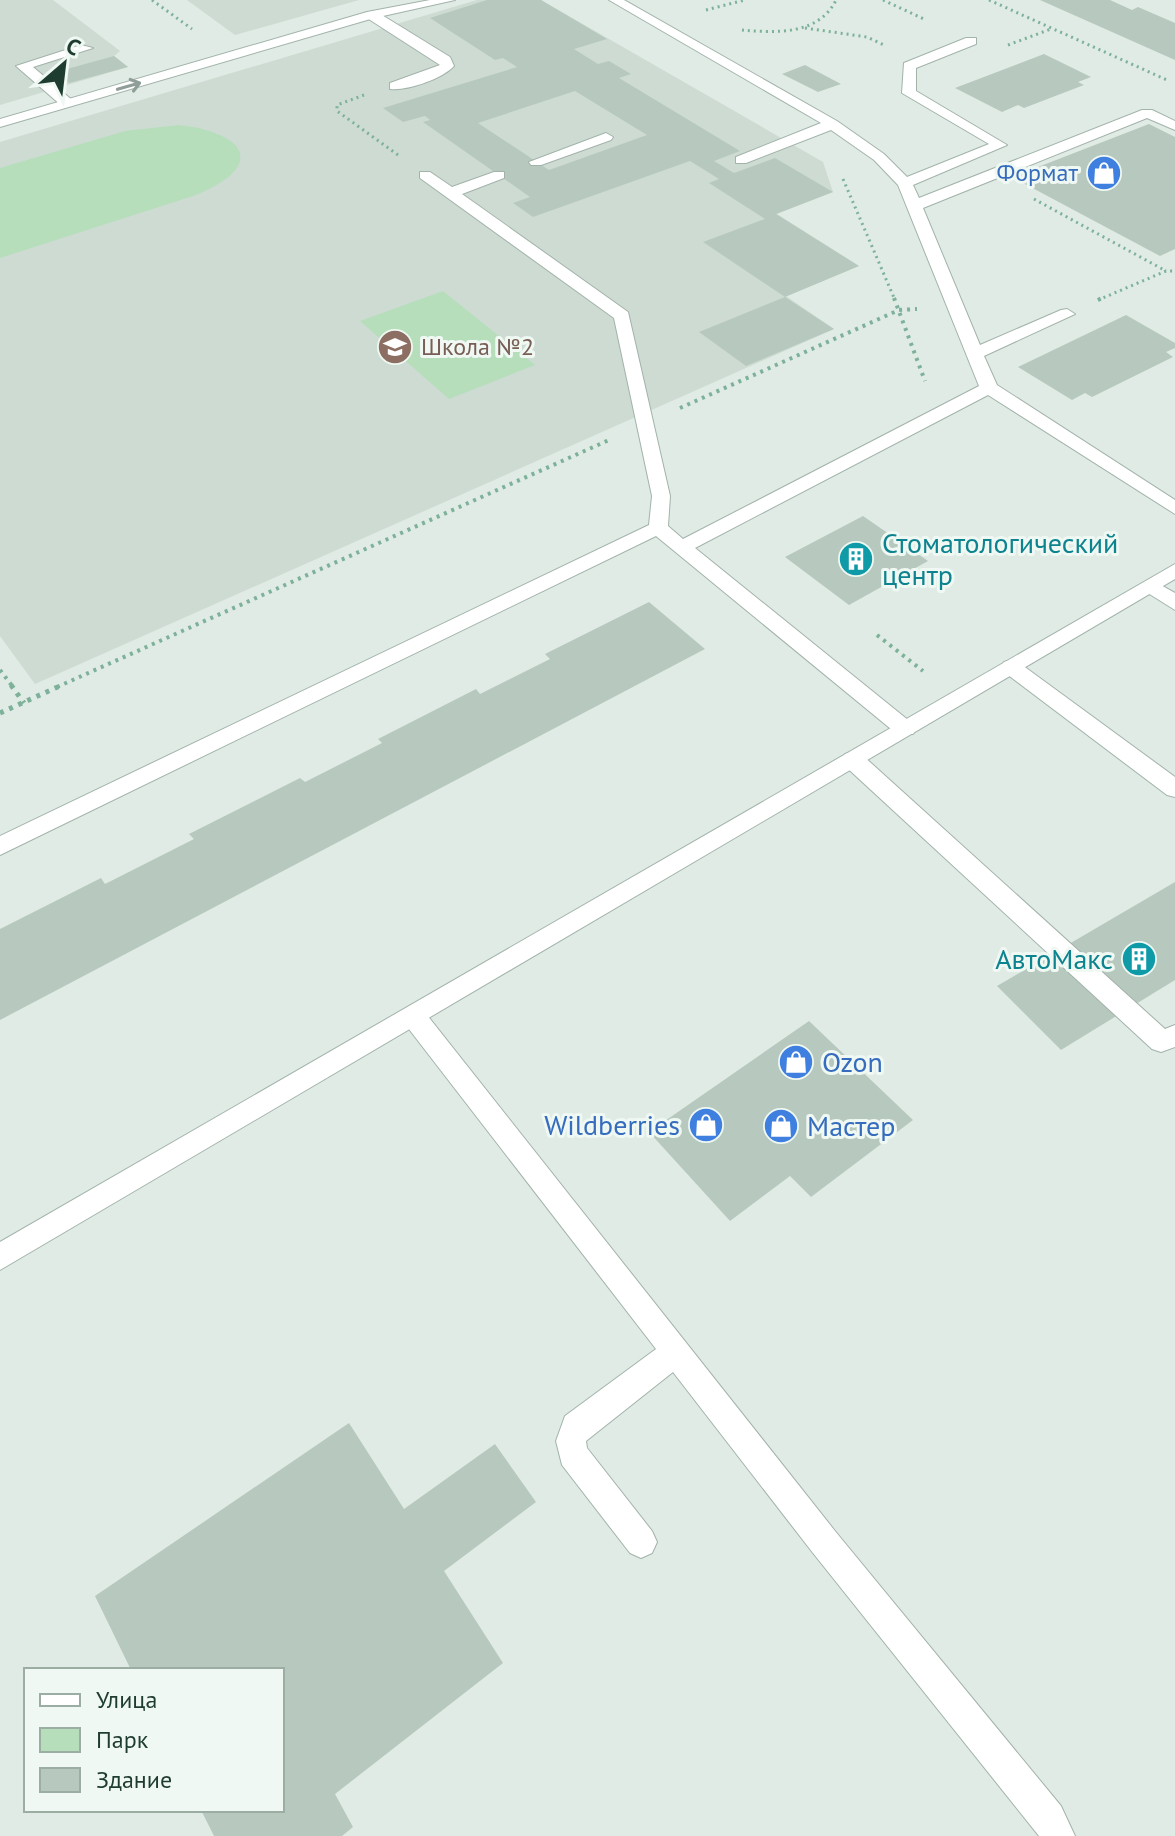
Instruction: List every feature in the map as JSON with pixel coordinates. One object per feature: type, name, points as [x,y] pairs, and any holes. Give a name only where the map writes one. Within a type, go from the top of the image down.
[{"type":"street","points":[[0,123],[372,15],[449,0]]},
{"type":"street","points":[[615,0],[832,124],[879,157],[905,183],[989,388],[1175,508]]},
{"type":"street","points":[[372,15],[445,60],[447,66],[441,71],[395,86]]},
{"type":"street","points":[[905,183],[1000,145],[909,93],[909,66],[971,41]]},
{"type":"street","points":[[67,103],[23,66],[86,48]]},
{"type":"street","points":[[913,206],[1147,113],[1175,126]]},
{"type":"street","points":[[741,160],[832,124]]},
{"type":"street","points":[[536,162],[606,137]]},
{"type":"street","points":[[425,175],[622,316],[661,496],[658,528]]},
{"type":"street","points":[[451,193],[499,175]]},
{"type":"street","points":[[977,353],[1067,314]]},
{"type":"street","points":[[682,547],[989,388]]},
{"type":"street","points":[[658,528],[905,729]]},
{"type":"street","points":[[0,846],[658,528]]},
{"type":"street","points":[[0,1257],[1175,570]]},
{"type":"street","points":[[1150,585],[1175,603]]},
{"type":"street","points":[[1011,667],[1175,789]]},
{"type":"street","points":[[853,760],[1161,1041],[1175,1036]]},
{"type":"street","points":[[414,1017],[824,1542],[1049,1818],[1057,1836]]},
{"type":"street","points":[[641,1542],[573,1454],[571,1441],[576,1427],[676,1352]]},
{"type":"path","points":[[152,0],[199,34]]},
{"type":"path","points":[[804,27],[832,11],[836,0],[845,0]]},
{"type":"path","points":[[989,0],[1175,83]]},
{"type":"path","points":[[719,9],[721,15]]},
{"type":"path","points":[[741,29],[762,32],[804,27],[867,37],[920,60]]},
{"type":"path","points":[[337,111],[425,175]]},
{"type":"path","points":[[794,139],[836,163],[899,310],[938,414]]},
{"type":"path","points":[[991,176],[1166,271]]},
{"type":"path","points":[[1067,314],[1166,271],[1175,271]]},
{"type":"path","points":[[0,713],[899,310],[956,305]]},
{"type":"path","points":[[877,635],[923,671]]},
{"type":"path","points":[[0,670],[24,703]]},
{"type":"shaded area","points":[[0,0],[53,0],[120,51],[114,56],[128,67],[0,105]]},
{"type":"shaded area","points":[[187,0],[359,0],[235,35]]},
{"type":"shaded area","name":"Школа №2","points":[[477,0],[541,0],[823,162],[833,192],[777,214],[859,266],[786,296],[834,329],[35,684],[0,636],[0,142]]},
{"type":"green space","points":[[179,125],[221,135],[233,143],[240,153],[239,163],[232,174],[193,196],[0,258],[0,168],[125,131]]},
{"type":"green space","points":[[443,291],[535,365],[449,399],[360,321]]},
{"type":"building","points":[[487,0],[541,0],[607,39],[574,49],[598,64],[609,61],[631,74],[619,78],[740,151],[714,161],[734,173],[775,158],[833,192],[776,214],[859,266],[785,297],[703,242],[765,219],[709,183],[719,179],[690,161],[533,217],[513,203],[530,197],[423,122],[430,120],[425,116],[403,122],[383,108],[517,67],[503,58],[495,60],[430,18]],"holes":[[[575,91],[647,135],[549,170],[478,123]]]},
{"type":"building","points":[[1040,0],[1110,0],[1132,10],[1138,7],[1175,23],[1175,60]]},
{"type":"building","points":[[1044,54],[1091,77],[1078,82],[1084,85],[1024,108],[1018,105],[1002,112],[955,88]]},
{"type":"building","points":[[114,56],[128,67],[69,83],[56,72]]},
{"type":"building","points":[[805,65],[841,84],[818,92],[782,74]]},
{"type":"building","points":[[1149,124],[1175,137],[1175,249],[1160,256],[1012,177]]},
{"type":"building","points":[[785,297],[834,329],[746,366],[699,332]]},
{"type":"building","points":[[1126,315],[1175,343],[1175,348],[1166,352],[1173,357],[1092,397],[1085,393],[1072,400],[1018,367]]},
{"type":"building","name":"Стоматологический центр","points":[[863,516],[928,561],[849,605],[785,557]]},
{"type":"building","points":[[649,602],[705,649],[0,1020],[0,929],[101,878],[105,884],[194,839],[189,834],[300,778],[305,782],[382,743],[378,739],[476,689],[480,694],[550,659],[545,654]]},
{"type":"building","points":[[1175,882],[1175,980],[1061,1050],[997,986]]},
{"type":"building","name":"Мастер","points":[[809,1021],[913,1120],[811,1197],[790,1176],[730,1221],[649,1132]]},
{"type":"building","points":[[349,1423],[404,1509],[495,1444],[536,1502],[444,1571],[503,1663],[335,1794],[353,1827],[342,1836],[214,1836],[202,1812],[284,1812],[284,1668],[130,1668],[95,1596]]},
{"type":"place","name":"Формат","points":[[1104,173]]},
{"type":"place","name":"Школа №2","points":[[395,347]]},
{"type":"place","name":"Стоматологический центр","points":[[856,559]]},
{"type":"place","name":"АвтоМакс","points":[[1139,959]]},
{"type":"place","name":"Ozon","points":[[796,1062]]},
{"type":"place","name":"Wildberries","points":[[706,1125]]},
{"type":"place","name":"Мастер","points":[[781,1126]]}]
